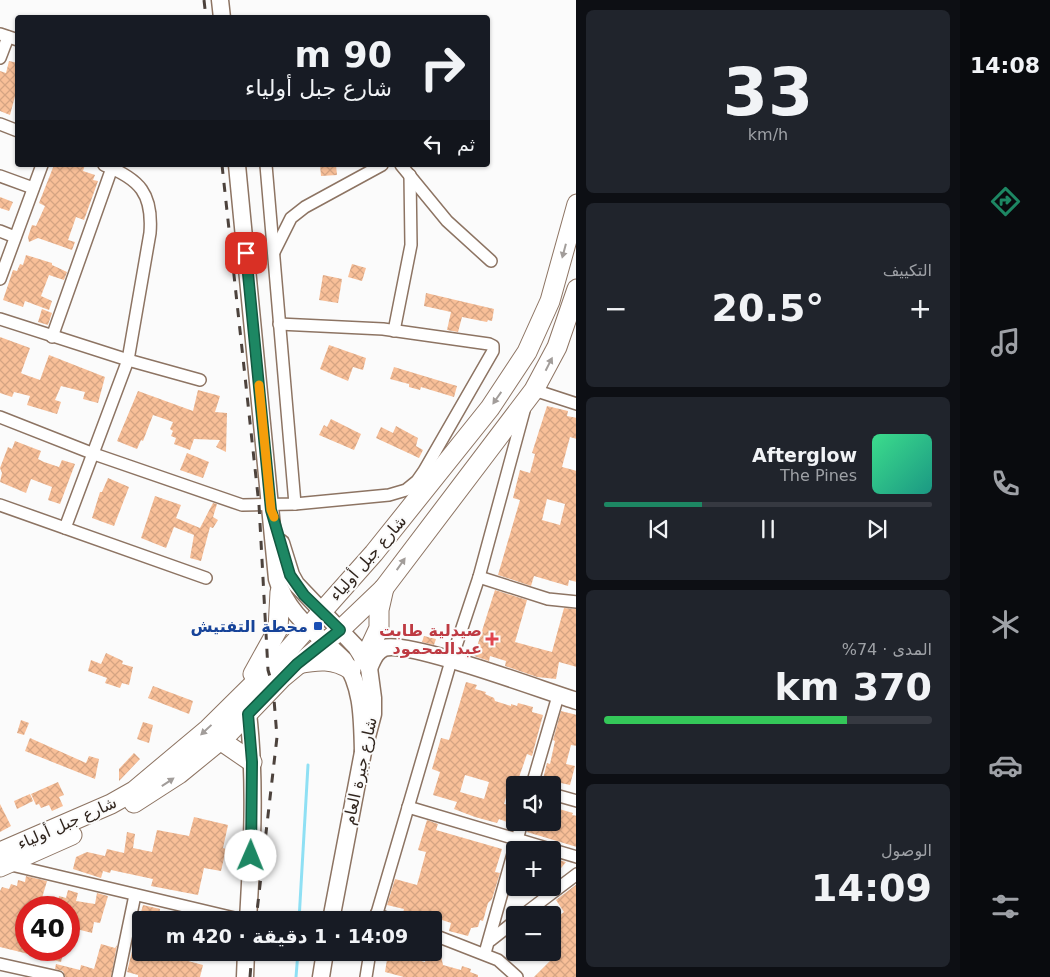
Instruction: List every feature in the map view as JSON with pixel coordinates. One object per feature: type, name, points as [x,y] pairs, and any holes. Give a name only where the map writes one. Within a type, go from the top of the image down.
[{"type":"main road","name":"شارع جبل أولياء","points":[[2,861],[134,791],[208,728],[287,651],[397,526],[510,381],[527,352],[550,301],[576,204]]},
{"type":"main road","name":"شارع جبل أولياء","points":[[2,861],[92,826],[144,798],[179,774],[220,740],[297,664],[340,630],[384,588],[412,548],[509,425],[531,393],[557,347],[576,289]]},
{"type":"main road","points":[[297,664],[328,660],[361,666],[379,628],[379,610],[384,588]]},
{"type":"main road","points":[[227,709],[253,674],[278,629],[280,592]]},
{"type":"main road","points":[[220,740],[252,762]]},
{"type":"street","points":[[220,0],[222,15]]},
{"type":"street","points":[[0,58],[8,37]]},
{"type":"street","points":[[0,124],[15,130]]},
{"type":"street","points":[[0,279],[41,167]]},
{"type":"street","points":[[52,337],[110,167]]},
{"type":"street","points":[[65,528],[128,360],[150,234],[152,215],[148,199],[142,188],[131,178],[112,167]]},
{"type":"street","points":[[237,167],[275,564],[280,592],[288,606],[325,643],[344,660],[361,666]]},
{"type":"street","points":[[266,167],[278,324],[295,504]]},
{"type":"street","points":[[273,254],[292,218],[304,206],[378,167]]},
{"type":"street","points":[[404,167],[447,221],[491,261]]},
{"type":"street","points":[[394,331],[411,245],[410,175]]},
{"type":"street","points":[[0,176],[33,188]]},
{"type":"street","points":[[0,231],[15,237]]},
{"type":"street","points":[[0,319],[52,337],[200,380]]},
{"type":"street","points":[[0,416],[94,454],[242,506],[271,508],[389,495],[406,490],[417,481],[493,351],[493,346],[489,344],[394,331],[333,325],[278,324]]},
{"type":"street","points":[[377,911],[451,660],[479,577],[531,393],[576,404]]},
{"type":"street","points":[[0,504],[206,578]]},
{"type":"street","points":[[271,508],[290,575],[304,595],[340,630],[361,666]]},
{"type":"street","points":[[479,577],[548,599],[576,602]]},
{"type":"street","points":[[361,666],[376,652],[386,648],[407,649],[451,660],[576,701]]},
{"type":"street","name":"شارع جبرة العام","points":[[333,911],[363,752],[360,698],[361,666]]},
{"type":"street","points":[[535,776],[558,696]]},
{"type":"street","points":[[248,714],[252,762],[252,840],[248,911]]},
{"type":"street","points":[[561,797],[576,801]]},
{"type":"street","points":[[408,807],[576,857]]},
{"type":"street","points":[[485,953],[491,940],[520,831]]},
{"type":"street","points":[[2,861],[204,911]]},
{"type":"street","points":[[535,906],[576,874]]},
{"type":"street","points":[[118,977],[135,895]]},
{"type":"street","points":[[491,940],[506,928]]},
{"type":"street","points":[[442,938],[485,953],[498,960],[517,977]]},
{"type":"street","points":[[245,977],[246,961]]},
{"type":"street","points":[[321,977],[324,961]]},
{"type":"street","points":[[366,977],[369,961]]},
{"type":"street","points":[[0,964],[58,977]]},
{"type":"building","points":[[9,61],[15,62],[15,96],[10,115],[0,111],[0,71],[6,73]]},
{"type":"building","points":[[53,167],[84,167],[83,171],[95,175],[93,180],[98,181],[84,220],[76,217],[68,240],[75,242],[72,250],[38,238],[29,242],[28,237],[32,225],[36,226],[45,206],[39,203]]},
{"type":"building","points":[[320,167],[336,167],[337,175],[321,176]]},
{"type":"building","points":[[0,197],[13,202],[9,211],[0,208]]},
{"type":"building","points":[[26,255],[52,263],[52,265],[67,272],[64,280],[49,275],[41,296],[52,301],[49,310],[25,301],[23,307],[3,300],[13,270],[17,271],[20,264],[23,265]]},
{"type":"building","points":[[352,264],[366,268],[362,281],[348,277]]},
{"type":"building","points":[[323,275],[342,279],[338,303],[319,300]]},
{"type":"building","points":[[426,293],[494,309],[492,321],[488,320],[487,322],[462,317],[458,332],[447,330],[451,312],[424,306]]},
{"type":"building","points":[[42,309],[52,313],[48,325],[38,322]]},
{"type":"building","points":[[0,337],[30,348],[21,373],[23,374],[40,380],[49,355],[105,377],[98,403],[83,399],[85,392],[61,386],[55,400],[61,402],[57,414],[27,405],[30,396],[14,392],[12,397],[0,393]]},
{"type":"building","points":[[329,345],[366,358],[363,370],[353,367],[348,381],[320,369]]},
{"type":"building","points":[[394,367],[457,386],[454,397],[421,387],[420,390],[409,387],[409,384],[390,379]]},
{"type":"building","points":[[198,390],[220,396],[215,412],[227,413],[226,452],[216,447],[220,440],[194,439],[190,450],[174,444],[176,438],[171,436],[173,431],[170,429],[173,422],[153,415],[143,441],[141,440],[137,449],[117,441],[138,391],[193,411]]},
{"type":"building","points":[[547,406],[568,411],[567,416],[576,418],[576,439],[570,437],[562,467],[576,471],[576,582],[569,580],[568,586],[534,576],[531,586],[498,575],[520,500],[513,498],[520,470],[530,473],[535,454],[532,453]],"holes":[[[547,499],[565,504],[560,525],[542,520]]]},
{"type":"building","points":[[331,419],[361,434],[354,450],[319,435],[324,425],[327,427]]},
{"type":"building","points":[[396,426],[418,438],[416,446],[423,450],[419,458],[376,438],[381,427],[393,433]]},
{"type":"building","points":[[15,441],[41,451],[38,459],[44,462],[59,467],[62,460],[75,464],[60,504],[48,500],[52,487],[31,479],[26,493],[0,482],[2,473],[0,468],[8,447],[12,449]]},
{"type":"building","points":[[187,453],[209,462],[203,478],[180,470]]},
{"type":"building","points":[[108,478],[129,487],[114,526],[92,518],[100,492],[102,492]]},
{"type":"building","points":[[155,496],[181,505],[176,518],[200,528],[213,503],[217,504],[213,517],[218,520],[213,528],[210,527],[201,561],[190,558],[194,535],[174,527],[166,548],[141,538]]},
{"type":"building","points":[[495,590],[527,600],[515,642],[552,652],[564,608],[576,609],[576,667],[559,662],[556,679],[537,677],[505,666],[506,661],[490,656],[489,661],[474,656]]},
{"type":"building","points":[[424,636],[436,639],[434,645],[422,642]]},
{"type":"building","points":[[106,653],[123,661],[122,664],[133,667],[129,685],[122,683],[120,688],[105,683],[107,678],[88,671],[91,660],[101,664]]},
{"type":"building","points":[[466,682],[477,685],[475,689],[486,692],[485,694],[494,698],[495,701],[511,706],[511,704],[517,706],[518,703],[533,707],[532,712],[543,715],[532,756],[527,754],[519,776],[506,776],[506,798],[504,804],[506,804],[506,822],[499,819],[497,823],[475,817],[454,809],[457,802],[433,795],[440,772],[432,769],[441,738],[449,740]],"holes":[[[465,775],[489,782],[484,799],[460,792]]]},
{"type":"building","points":[[153,686],[193,701],[189,714],[148,698]]},
{"type":"building","points":[[561,711],[576,715],[576,746],[571,745],[566,764],[575,766],[570,785],[561,783],[561,776],[544,776],[547,763],[550,764],[555,741],[553,740]]},
{"type":"building","points":[[21,720],[29,723],[24,735],[17,733]]},
{"type":"building","points":[[143,722],[153,725],[149,743],[137,739]]},
{"type":"building","points":[[30,738],[86,763],[89,756],[99,759],[95,779],[25,751]]},
{"type":"building","points":[[134,753],[140,759],[119,781],[119,769]]},
{"type":"building","points":[[58,782],[64,795],[59,797],[63,806],[52,811],[49,805],[41,808],[39,804],[36,805],[31,794]]},
{"type":"building","points":[[30,794],[33,801],[17,809],[14,801]]},
{"type":"building","points":[[0,804],[11,826],[0,832]]},
{"type":"building","points":[[561,810],[576,816],[576,847],[527,832],[561,831]]},
{"type":"building","points":[[194,817],[228,825],[223,848],[226,849],[221,871],[204,868],[198,895],[151,886],[153,879],[111,870],[110,873],[103,871],[101,878],[73,869],[76,857],[87,852],[105,856],[107,849],[124,853],[127,832],[135,834],[133,848],[152,852],[157,830],[189,836]]},
{"type":"building","points":[[427,820],[438,824],[436,830],[502,849],[495,872],[500,873],[492,899],[488,903],[483,921],[480,920],[478,927],[471,928],[468,936],[449,931],[451,923],[442,920],[442,911],[404,911],[404,909],[387,905],[395,879],[417,885],[426,852],[418,850]]},
{"type":"building","points":[[561,861],[566,862],[561,868]]},
{"type":"building","points":[[26,876],[47,881],[43,896],[15,896],[15,951],[0,947],[0,891],[2,887],[9,889],[11,884],[17,886],[18,880],[25,882]]},
{"type":"building","points":[[576,885],[576,977],[534,977],[550,961],[561,961],[561,914],[564,912],[556,900]]},
{"type":"building","points":[[68,890],[78,893],[77,896],[66,896]]},
{"type":"building","points":[[97,893],[108,896],[100,923],[94,922],[92,933],[80,930],[80,902],[95,904]]},
{"type":"building","points":[[143,905],[160,909],[160,911],[141,911]]},
{"type":"building","points":[[101,944],[115,948],[117,945],[111,977],[65,977],[63,971],[55,969],[56,964],[80,970],[81,965],[94,969]]},
{"type":"building","points":[[132,951],[132,961],[188,961],[203,965],[200,977],[138,977],[138,975],[127,972]]},
{"type":"building","points":[[442,960],[443,965],[461,970],[462,966],[471,969],[470,972],[478,975],[478,977],[404,977],[385,972],[387,961]]},
{"type":"waterway","points":[[300,911],[308,765]]},
{"type":"waterway","points":[[296,977],[297,961]]},
{"type":"railway","points":[[204,0],[206,15]]},
{"type":"railway","points":[[222,167],[259,505],[268,670],[273,687],[277,737],[257,911]]},
{"type":"railway","points":[[250,977],[251,961]]},
{"type":"slow traffic","points":[[259,385],[271,510],[274,517]]},
{"type":"place","name":"محطة التفتيش","points":[[318,626]]},
{"type":"place","name":"صيدلية طابت عبدالمحمود","points":[[492,639]]},
{"type":"route","points":[[246,253],[271,510],[290,575],[304,595],[340,630],[297,664],[248,714],[252,762],[251,856]]}]
